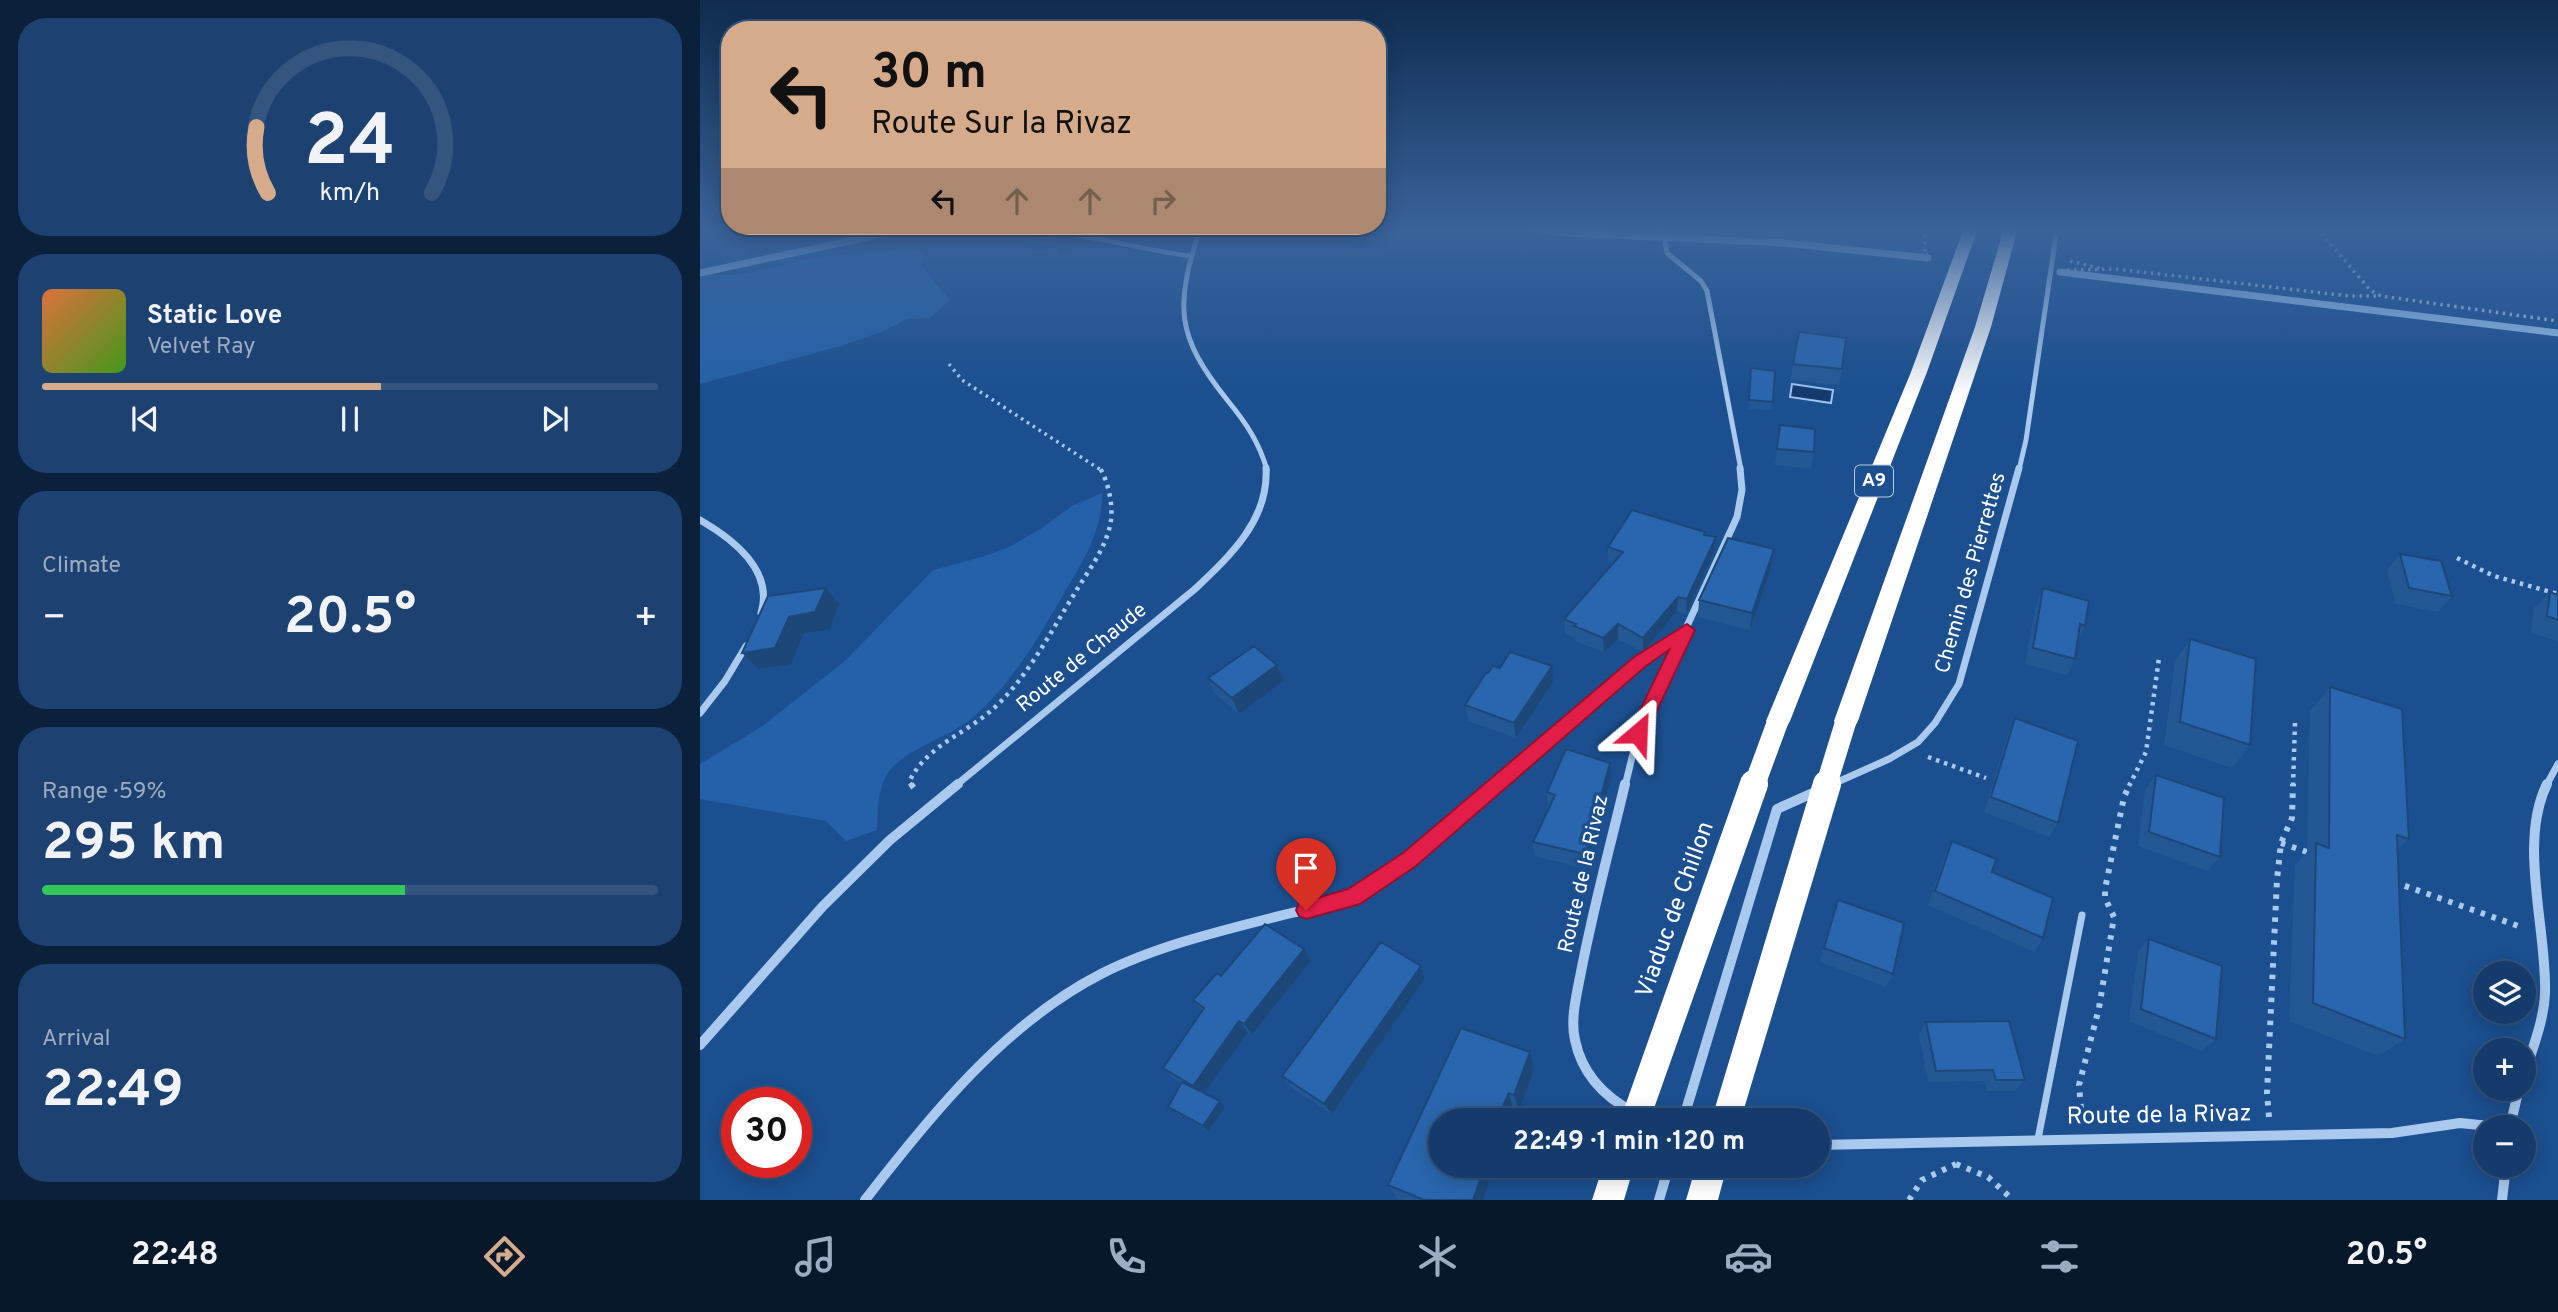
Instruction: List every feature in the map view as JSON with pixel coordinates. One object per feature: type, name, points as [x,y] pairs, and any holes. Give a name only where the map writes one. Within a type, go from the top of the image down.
[{"type":"highway","name":"Viaduc de Chillon","points":[[1639,1108],[1720,876],[1778,721],[1919,372],[1950,284]]},
{"type":"highway","name":"A9","points":[[1730,1108],[1846,721],[1979,338],[1995,284]]},
{"type":"highway","points":[[1608,1200],[1615,1178]]},
{"type":"highway","points":[[1702,1200],[1708,1178]]},
{"type":"street","name":"Route de Chaude","points":[[700,1045],[823,906],[890,839],[1195,589],[1240,544],[1253,524],[1265,492],[1268,472],[1252,432],[1201,364],[1186,334],[1183,295],[1185,284]]},
{"type":"street","name":"Route de la Rivaz","points":[[1626,1108],[1600,1089],[1578,1056],[1573,1026],[1588,934],[1638,733],[1737,517],[1743,485],[1707,291],[1703,284]]},
{"type":"street","name":"Chemin des Pierrettes","points":[[1687,1108],[1777,809],[1877,765],[1912,746],[1935,723],[1952,697],[1970,652],[2026,440],[2049,284]]},
{"type":"street","points":[[700,520],[728,538],[763,582],[765,600],[759,619]]},
{"type":"street","points":[[865,1200],[895,1161],[958,1090],[1002,1045],[1053,1004],[1101,974],[1137,959],[1233,928],[1353,897],[1409,860],[1640,661],[1687,630]]},
{"type":"street","points":[[700,713],[726,681],[751,636]]},
{"type":"street","points":[[2536,1041],[2544,1009],[2543,934],[2536,860],[2537,824],[2546,785],[2558,764]]},
{"type":"street","name":"Route de la Rivaz","points":[[1830,1145],[2392,1133],[2473,1123]]},
{"type":"street","points":[[1659,1200],[1665,1178]]},
{"type":"street","points":[[2502,1200],[2505,1178]]},
{"type":"lane","points":[[2038,1139],[2082,915]]},
{"type":"path","points":[[2249,284],[2349,296],[2381,296],[2558,321]]},
{"type":"path","points":[[2365,284],[2381,296]]},
{"type":"path","points":[[930,805],[911,787],[909,782],[913,772],[935,747],[990,712],[1017,683],[1048,638],[1100,551],[1111,520],[1108,486],[1101,469],[962,380],[949,363]]},
{"type":"path","points":[[2458,558],[2494,576],[2558,594]]},
{"type":"path","points":[[2085,1138],[2078,1103],[2079,1084],[2099,1008],[2114,916],[2105,898],[2105,889],[2124,797],[2146,752],[2159,658]]},
{"type":"path","points":[[2274,1135],[2267,1110],[2267,1094],[2277,879],[2281,844],[2292,818],[2295,723]]},
{"type":"path","points":[[1912,746],[1925,756],[1986,778]]},
{"type":"path","points":[[2281,844],[2320,857]]},
{"type":"path","points":[[2386,879],[2543,934]]},
{"type":"path","points":[[1939,1142],[1949,1160],[1982,1173],[2002,1186],[2013,1200]]},
{"type":"path","points":[[1909,1200],[1922,1180],[1956,1164]]},
{"type":"shaded area","points":[[700,284],[936,284],[950,300],[930,318],[907,319],[881,332],[841,346],[700,384]]},
{"type":"shaded area","points":[[1792,384],[1833,390],[1831,403],[1790,397]]},
{"type":"shaded area","points":[[1102,493],[1099,521],[1090,546],[1023,661],[999,691],[972,718],[909,754],[891,769],[881,790],[877,830],[846,841],[826,821],[700,799],[700,764],[761,727],[846,660],[933,570],[1009,547],[1072,506]]},
{"type":"building","points":[[1799,332],[1846,338],[1842,369],[1793,364]]},
{"type":"building","points":[[1751,368],[1775,371],[1773,402],[1749,400]]},
{"type":"building","points":[[1780,425],[1815,429],[1814,452],[1777,449]]},
{"type":"building","points":[[1632,510],[1716,537],[1687,599],[1678,597],[1643,638],[1618,624],[1603,638],[1564,619],[1623,552],[1608,547]]},
{"type":"building","points":[[1728,538],[1774,549],[1752,613],[1699,600]]},
{"type":"building","points":[[2400,554],[2441,561],[2452,596],[2409,588]]},
{"type":"building","points":[[826,588],[815,612],[789,617],[775,648],[742,653],[768,596]]},
{"type":"building","points":[[2043,588],[2089,601],[2085,626],[2080,624],[2075,659],[2033,648]]},
{"type":"building","points":[[2550,592],[2558,595],[2558,620],[2547,616]]},
{"type":"building","points":[[2190,639],[2256,659],[2250,745],[2180,722]]},
{"type":"building","points":[[1254,646],[1277,665],[1232,698],[1208,678]]},
{"type":"building","points":[[1510,652],[1552,666],[1514,723],[1465,705],[1486,673],[1493,666],[1500,668]]},
{"type":"building","points":[[2330,687],[2402,709],[2409,839],[2397,835],[2405,1039],[2313,1003],[2316,843],[2329,848]]},
{"type":"building","points":[[2015,718],[2078,741],[2058,823],[1991,797]]},
{"type":"building","points":[[1566,749],[1610,763],[1585,854],[1533,842],[1555,795],[1547,792]]},
{"type":"building","points":[[2156,775],[2224,798],[2220,857],[2149,832]]},
{"type":"building","points":[[1952,841],[1996,859],[1992,872],[2053,898],[2043,938],[1935,891]]},
{"type":"building","points":[[1838,900],[1904,923],[1893,974],[1824,948]]},
{"type":"building","points":[[1265,924],[1304,949],[1244,1024],[1239,1021],[1193,1086],[1163,1068],[1204,1008],[1193,1000],[1217,973],[1221,976]]},
{"type":"building","points":[[2149,939],[2222,966],[2216,1039],[2141,1009]]},
{"type":"building","points":[[1381,942],[1421,966],[1324,1104],[1282,1076]]},
{"type":"building","points":[[2009,1021],[2025,1080],[1996,1080],[1993,1070],[1936,1071],[1926,1022]]},
{"type":"building","points":[[1461,1028],[1530,1052],[1514,1095],[1509,1093],[1502,1108],[1428,1108],[1428,1178],[1481,1178],[1473,1200],[1424,1200],[1388,1185]]},
{"type":"building","points":[[1182,1082],[1220,1101],[1203,1126],[1168,1107]]},
{"type":"waterway","points":[[2158,284],[2558,333]]},
{"type":"route","points":[[1306,910],[1353,897],[1409,860],[1640,661],[1687,630],[1638,733]]}]
